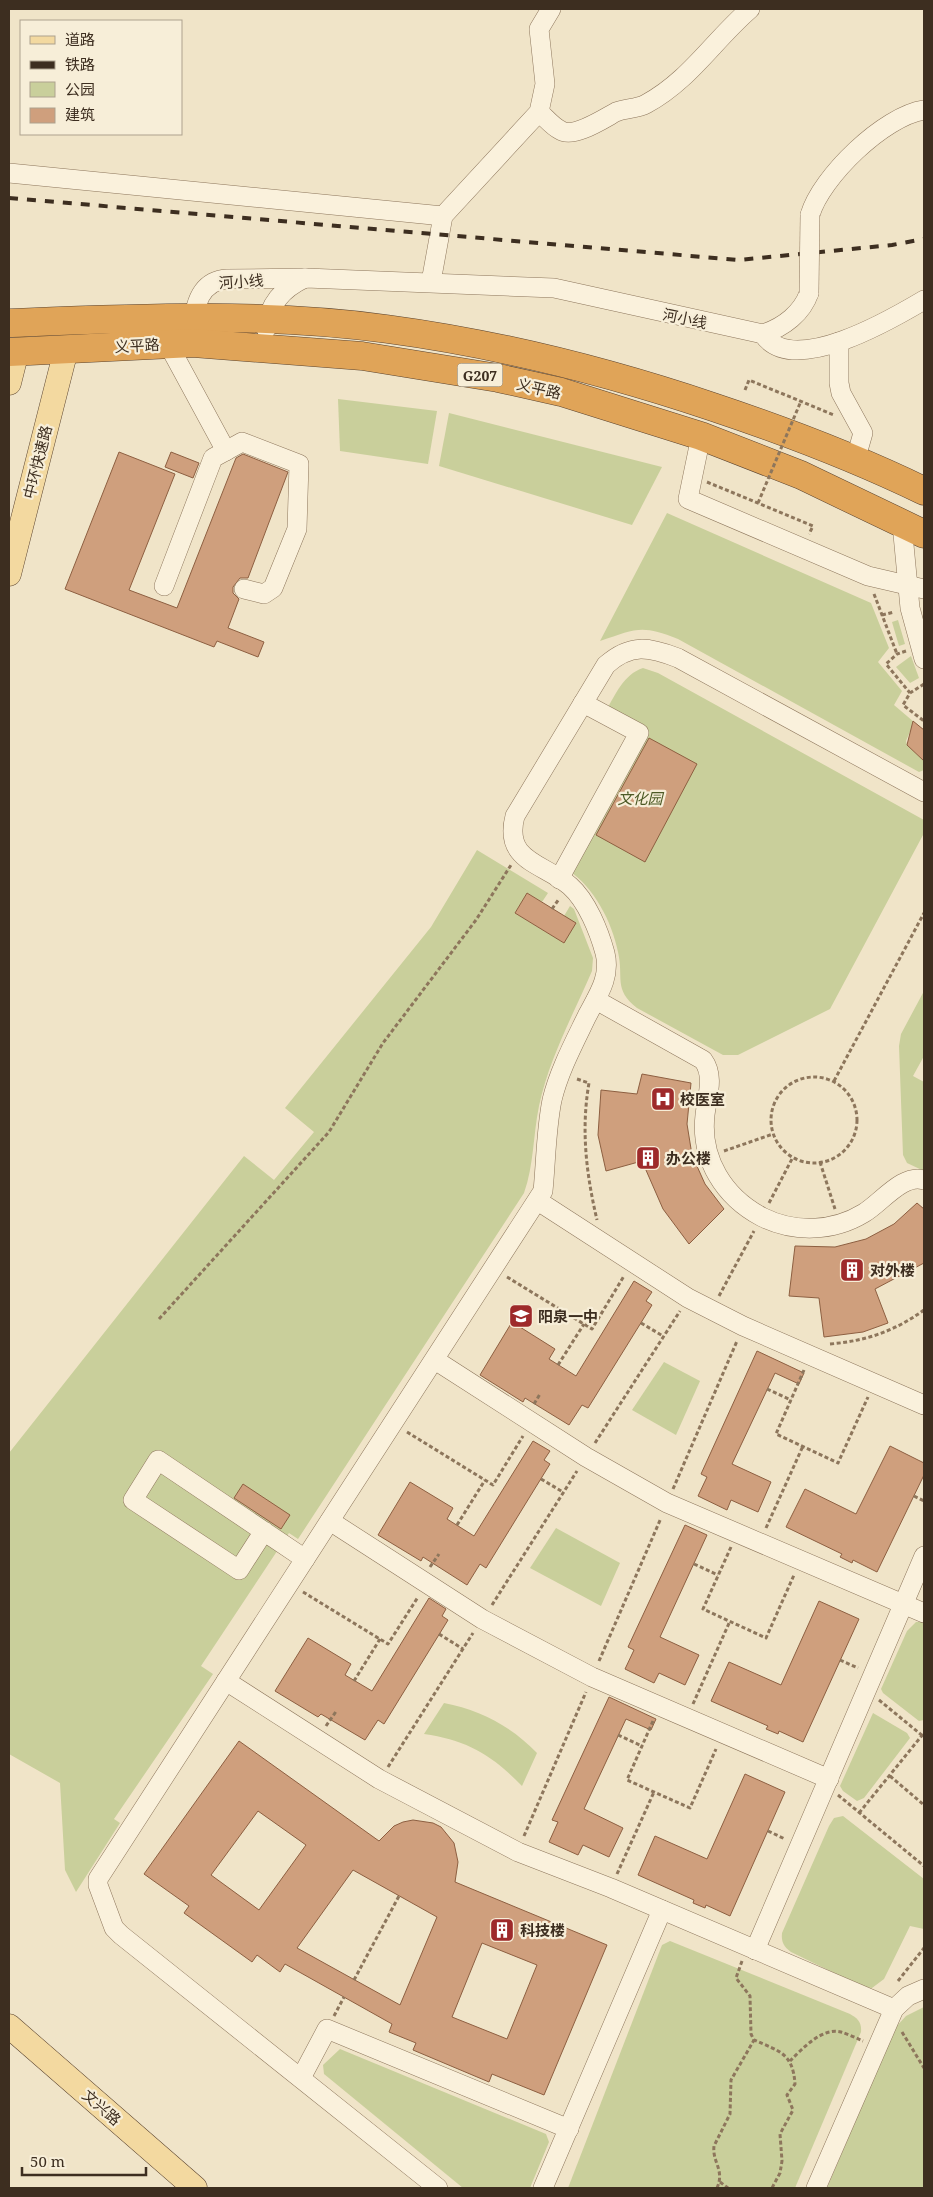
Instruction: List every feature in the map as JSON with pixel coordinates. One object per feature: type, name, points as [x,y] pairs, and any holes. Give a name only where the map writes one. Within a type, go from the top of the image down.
[{"type":"highway","name":"义平路","points":[[9,323],[194,316],[267,320],[387,329],[519,351],[641,383],[758,422],[856,461],[924,491]]},
{"type":"highway","name":"义平路","points":[[13,351],[66,350],[181,343],[362,356],[498,378],[561,392],[701,436],[801,475],[913,529]]},
{"type":"main road","name":"中环快速路","points":[[9,574],[66,350]]},
{"type":"main road","points":[[9,383],[13,351]]},
{"type":"main road","name":"文兴路","points":[[9,2026],[195,2188]]},
{"type":"street","points":[[431,282],[443,216],[539,112],[545,84],[539,29],[551,9]]},
{"type":"street","points":[[539,112],[561,131],[570,134],[619,111],[644,106],[689,73],[728,28],[750,9]]},
{"type":"street","points":[[924,110],[906,116],[861,146],[817,198],[810,215],[809,293],[803,307],[796,315],[764,334],[772,343],[787,348],[801,349],[839,342],[866,333],[924,300]]},
{"type":"street","points":[[9,173],[443,216]]},
{"type":"street","name":"河小线","points":[[263,348],[269,311],[278,297],[292,285],[306,278]]},
{"type":"street","name":"河小线","points":[[181,343],[194,316],[198,299],[210,283],[217,280],[306,278],[519,285],[569,290],[659,312],[764,334]]},
{"type":"street","points":[[839,342],[839,383],[841,393],[863,433],[856,461]]},
{"type":"street","points":[[181,343],[226,451]]},
{"type":"street","points":[[701,436],[688,499],[868,576],[916,587]]},
{"type":"street","points":[[164,586],[213,458],[242,442],[299,464],[297,529],[273,588],[264,594],[244,589]]},
{"type":"street","points":[[913,529],[922,653]]},
{"type":"street","points":[[438,2188],[121,1935],[114,1928],[98,1885],[101,1873],[543,1191],[550,1113],[560,1075],[606,979],[606,956],[592,920],[571,887],[520,852],[512,836],[515,816],[606,665],[614,658],[633,649],[647,648],[661,651],[678,658],[924,792]]},
{"type":"street","points":[[559,879],[639,733],[583,703]]},
{"type":"street","points":[[596,1000],[702,1060],[708,1067],[710,1079],[704,1129],[708,1157],[727,1190],[740,1204],[761,1217],[790,1227],[803,1228],[840,1223],[863,1214],[906,1182],[916,1178],[924,1180]]},
{"type":"street","points":[[538,1201],[688,1298],[743,1326],[924,1404]]},
{"type":"street","points":[[435,1360],[586,1457],[667,1503],[924,1613]]},
{"type":"street","points":[[264,1531],[239,1570],[133,1500],[158,1460],[306,1559]]},
{"type":"street","points":[[330,1521],[482,1619],[592,1677],[827,1782]]},
{"type":"street","points":[[752,1948],[827,1782],[924,1556]]},
{"type":"street","points":[[226,1680],[379,1779],[518,1852],[611,1888],[888,2009]]},
{"type":"street","points":[[543,2188],[662,1910]]},
{"type":"street","points":[[816,2188],[877,2048],[888,2009],[908,1996],[924,1989]]},
{"type":"street","points":[[301,2078],[327,2029],[569,2129]]},
{"type":"path","points":[[744,390],[749,380],[843,419]]},
{"type":"path","points":[[758,503],[801,401]]},
{"type":"path","points":[[717,486],[801,521]]},
{"type":"path","points":[[868,576],[898,654]]},
{"type":"path","points":[[910,693],[886,664],[898,654],[922,653]]},
{"type":"path","points":[[924,684],[910,693],[903,705],[924,721]]},
{"type":"path","points":[[159,1319],[329,1132],[383,1043],[476,920],[520,852]]},
{"type":"path","points":[[834,1081],[924,913]]},
{"type":"path","points":[[560,1075],[589,1082],[584,1112],[586,1158],[591,1196],[602,1242]]},
{"type":"path","points":[[803,1078],[823,1078],[834,1081],[849,1094],[854,1104],[857,1125],[854,1135],[842,1152],[833,1158],[820,1162],[802,1161],[793,1157],[784,1151],[773,1134],[771,1124],[774,1104],[786,1088],[803,1078]]},
{"type":"path","points":[[708,1157],[773,1134]]},
{"type":"path","points":[[711,1310],[793,1157]]},
{"type":"path","points":[[820,1162],[840,1223]]},
{"type":"path","points":[[494,1269],[592,1329],[633,1262]]},
{"type":"path","points":[[379,1779],[688,1298]]},
{"type":"path","points":[[874,1383],[838,1463],[776,1434],[816,1345],[862,1340],[880,1335],[924,1310]]},
{"type":"path","points":[[641,1323],[664,1336]]},
{"type":"path","points":[[558,1365],[584,1324]]},
{"type":"path","points":[[518,1852],[743,1326]]},
{"type":"path","points":[[767,1389],[791,1400]]},
{"type":"path","points":[[394,1423],[493,1485],[532,1422]]},
{"type":"path","points":[[759,1542],[803,1446]]},
{"type":"path","points":[[541,1479],[563,1492]]},
{"type":"path","points":[[457,1525],[485,1480]]},
{"type":"path","points":[[914,1496],[924,1501]]},
{"type":"path","points":[[737,1533],[703,1609],[766,1638],[801,1560]]},
{"type":"path","points":[[694,1564],[718,1575]]},
{"type":"path","points":[[290,1584],[388,1644],[426,1583]]},
{"type":"path","points":[[686,1718],[730,1621]]},
{"type":"path","points":[[439,1634],[463,1649]]},
{"type":"path","points":[[354,1681],[380,1639]]},
{"type":"path","points":[[860,1813],[924,1736],[867,1690]]},
{"type":"path","points":[[660,1706],[627,1780],[690,1808],[723,1734]]},
{"type":"path","points":[[618,1735],[642,1746]]},
{"type":"path","points":[[890,1776],[924,1804]]},
{"type":"path","points":[[827,1782],[860,1813],[924,1866]]},
{"type":"path","points":[[611,1888],[654,1792]]},
{"type":"path","points":[[354,1980],[399,1896]]},
{"type":"path","points":[[752,1948],[736,1978],[750,1996],[751,2034],[754,2040],[779,2052],[790,2061],[795,2084],[787,2095],[793,2110],[780,2134],[782,2161],[780,2173],[772,2188]]},
{"type":"path","points":[[924,1948],[888,2009],[924,2068]]},
{"type":"path","points":[[790,2061],[815,2039],[836,2031],[877,2048]]},
{"type":"path","points":[[717,2188],[721,2172],[714,2146],[730,2114],[731,2080],[754,2040]]},
{"type":"path","points":[[720,2182],[728,2188]]},
{"type":"green space","points":[[338,399],[437,411],[428,464],[340,451]]},
{"type":"green space","points":[[449,413],[662,467],[632,525],[439,466]]},
{"type":"green space","points":[[667,513],[871,603],[889,648],[878,662],[902,691],[894,705],[914,722],[906,741],[907,745],[924,761],[924,770],[919,772],[666,634],[639,630],[600,641]]},
{"type":"green space","points":[[898,620],[905,644],[899,646],[892,622]]},
{"type":"green space","points":[[911,656],[919,678],[910,683],[896,667]]},
{"type":"green space","points":[[643,668],[658,673],[924,820],[923,835],[830,1009],[738,1055],[723,1055],[637,1008],[630,1001],[622,989],[618,952],[606,917],[586,886],[568,870],[635,727],[606,711],[625,680]]},
{"type":"green space","points":[[477,850],[548,893],[542,902],[527,893],[515,913],[564,943],[564,916],[570,906],[574,909],[593,958],[592,971],[562,1037],[543,1089],[537,1117],[530,1172],[524,1193],[298,1539],[289,1533],[201,1666],[213,1674],[114,1819],[120,1823],[76,1892],[65,1870],[60,1783],[9,1754],[9,1453],[244,1156],[274,1180],[314,1132],[285,1108],[431,927]]},
{"type":"green space","points":[[924,991],[924,1056],[913,1076],[924,1082],[924,1171],[907,1163],[903,1155],[899,1046],[901,1034]]},
{"type":"green space","points":[[664,1362],[700,1381],[676,1435],[632,1410]]},
{"type":"green space","points":[[556,1528],[620,1563],[601,1606],[530,1568]]},
{"type":"green space","points":[[916,1622],[924,1622],[924,1720],[919,1721],[883,1693],[881,1689],[907,1631]]},
{"type":"green space","points":[[444,1703],[470,1710],[494,1720],[517,1735],[537,1753],[522,1786],[500,1766],[478,1751],[453,1740],[424,1734]]},
{"type":"green space","points":[[873,1713],[907,1733],[910,1738],[864,1798],[857,1801],[843,1791],[840,1786]]},
{"type":"green space","points":[[843,1816],[924,1879],[924,1929],[910,1926],[884,1979],[872,1988],[863,1987],[791,1952],[785,1946],[782,1939],[782,1933],[829,1826],[834,1818]]},
{"type":"green space","points":[[670,1941],[850,2014],[860,2023],[861,2032],[795,2188],[568,2188],[662,1945]]},
{"type":"green space","points":[[924,2007],[924,2188],[827,2188],[895,2028],[906,2016]]},
{"type":"green space","points":[[340,2049],[546,2134],[549,2142],[530,2188],[463,2188],[324,2074],[323,2065]]},
{"type":"building","points":[[119,452],[175,474],[129,590],[177,608],[236,458],[243,454],[288,472],[248,578],[240,578],[233,587],[233,593],[239,599],[228,628],[264,642],[258,657],[217,641],[214,647],[65,589]]},
{"type":"building","points":[[171,452],[199,463],[193,478],[165,467]]},
{"type":"building","points":[[913,721],[924,730],[924,761],[907,745]]},
{"type":"building","name":"文化园","points":[[649,738],[697,764],[645,862],[596,835]]},
{"type":"building","points":[[527,893],[576,923],[564,943],[515,913]]},
{"type":"building","name":"办公楼","points":[[642,1074],[691,1083],[687,1124],[692,1155],[705,1184],[724,1209],[689,1244],[663,1209],[642,1161],[606,1171],[598,1135],[601,1090],[637,1094]]},
{"type":"building","name":"对外楼","points":[[917,1203],[924,1209],[924,1263],[875,1289],[888,1323],[863,1332],[824,1337],[819,1298],[789,1296],[795,1246],[835,1247],[866,1239],[894,1224]]},
{"type":"building","points":[[634,1281],[652,1292],[646,1301],[652,1305],[588,1408],[582,1405],[569,1425],[525,1398],[523,1402],[480,1375],[512,1322],[555,1349],[549,1359],[576,1376]]},
{"type":"building","points":[[757,1351],[804,1373],[799,1384],[775,1373],[732,1464],[771,1482],[758,1512],[731,1500],[727,1510],[698,1496],[707,1477],[701,1474]]},
{"type":"building","points":[[533,1441],[550,1451],[544,1460],[550,1464],[486,1568],[480,1564],[467,1585],[423,1557],[421,1561],[378,1535],[410,1482],[453,1508],[447,1519],[474,1536]]},
{"type":"building","points":[[890,1446],[924,1463],[924,1475],[877,1572],[853,1560],[852,1563],[840,1557],[842,1554],[786,1527],[805,1489],[856,1514]]},
{"type":"building","points":[[243,1484],[290,1515],[281,1529],[234,1498]]},
{"type":"building","points":[[685,1525],[707,1535],[660,1637],[699,1655],[685,1685],[659,1673],[654,1683],[625,1669],[634,1650],[628,1647]]},
{"type":"building","points":[[429,1598],[446,1609],[442,1616],[448,1620],[384,1724],[378,1720],[365,1740],[321,1714],[318,1717],[275,1691],[308,1638],[351,1664],[345,1675],[372,1691]]},
{"type":"building","points":[[819,1601],[859,1619],[803,1742],[779,1731],[778,1734],[766,1729],[768,1726],[711,1701],[729,1662],[781,1685]]},
{"type":"building","points":[[609,1697],[656,1719],[651,1730],[626,1719],[584,1809],[623,1828],[609,1857],[583,1845],[578,1855],[549,1842],[558,1822],[552,1820]]},
{"type":"building","name":"科技楼","points":[[239,1741],[379,1841],[394,1826],[403,1822],[413,1820],[433,1823],[441,1827],[454,1843],[458,1862],[455,1882],[607,1945],[544,2095],[492,2074],[489,2082],[413,2050],[416,2043],[389,2032],[392,2024],[285,1964],[280,1972],[257,1955],[252,1962],[184,1913],[189,1906],[144,1874]],"holes":[[[258,1811],[306,1845],[259,1910],[211,1875]],[[353,1870],[437,1917],[400,2005],[297,1948]],[[482,1943],[537,1965],[507,2039],[452,2017]]]},
{"type":"building","points":[[745,1774],[785,1792],[730,1916],[706,1905],[705,1908],[693,1903],[694,1900],[638,1875],[655,1836],[707,1859]]},
{"type":"railway","points":[[9,198],[739,260],[892,245],[924,239]]},
{"type":"place","name":"校医室","points":[[663,1099]]},
{"type":"place","name":"办公楼","points":[[648,1158]]},
{"type":"place","name":"对外楼","points":[[852,1270]]},
{"type":"place","name":"阳泉一中","points":[[521,1316]]},
{"type":"place","name":"科技楼","points":[[502,1930]]}]
